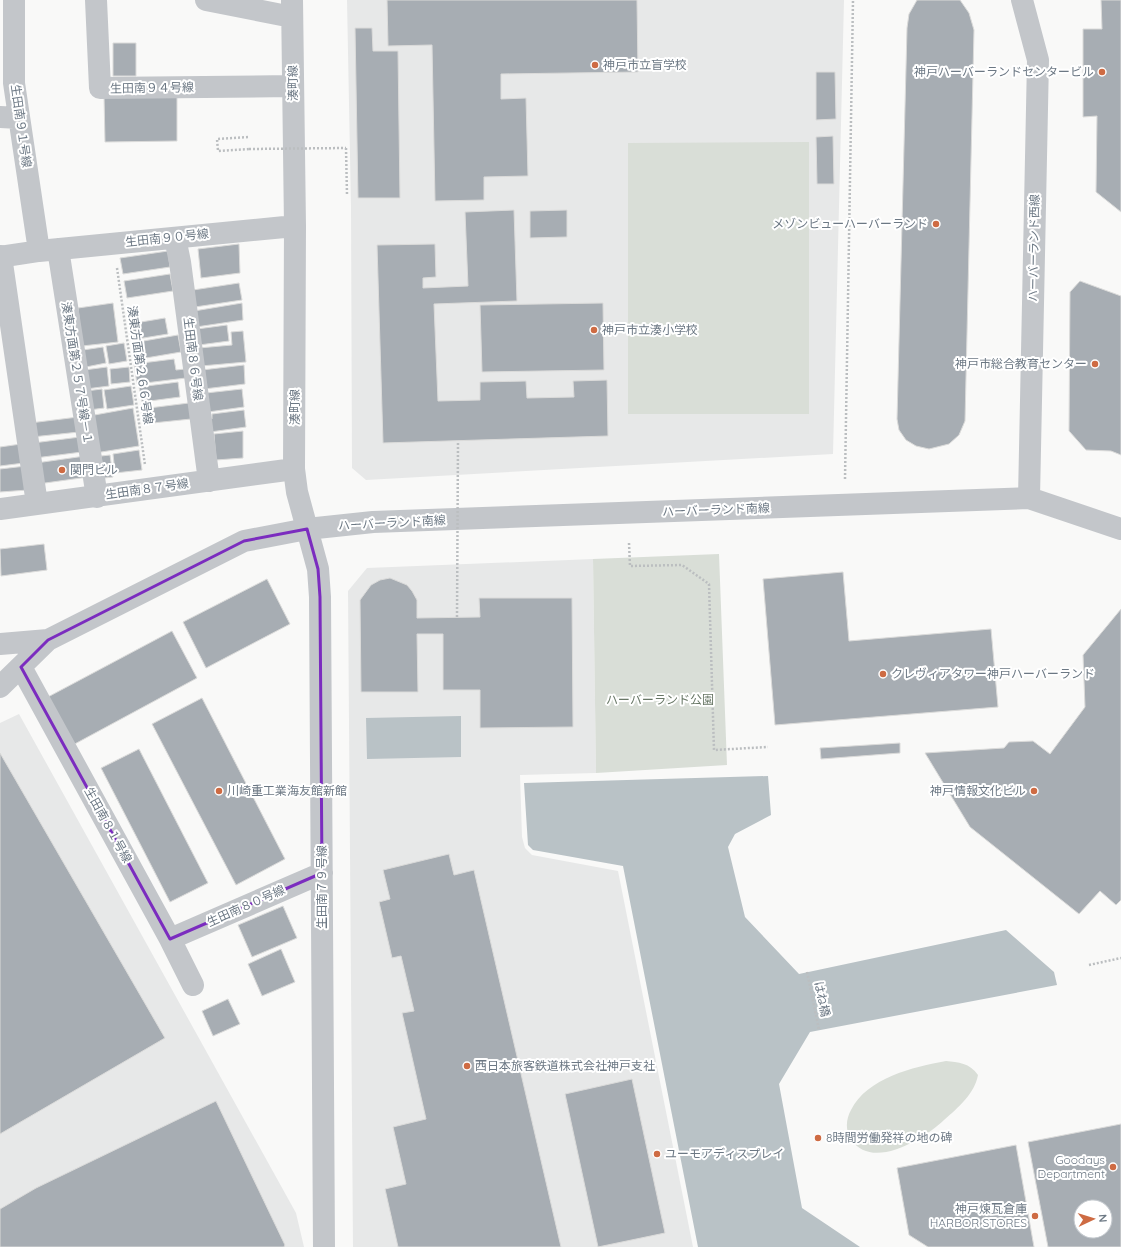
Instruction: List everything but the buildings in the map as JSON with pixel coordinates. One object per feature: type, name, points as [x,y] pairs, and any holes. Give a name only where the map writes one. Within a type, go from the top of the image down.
[{"type":"street","name":"生田南９１号線","points":[[14,0],[14,83],[9,118],[49,250]]},
{"type":"street","name":"生田南９４号線","points":[[96,0],[100,88],[293,86]]},
{"type":"street","points":[[206,0],[292,8]]},
{"type":"street","name":"ハーバーランド西線","points":[[1022,0],[1038,60],[1029,498]]},
{"type":"street","name":"湊町線","points":[[292,8],[295,226],[294,469],[297,492],[307,529]]},
{"type":"street","name":"生田南９０号線","points":[[0,257],[49,250],[295,226]]},
{"type":"street","name":"生田南８６号線","points":[[175,238],[181,270],[209,481]]},
{"type":"street","name":"湊東方面第２５７号線－１","points":[[49,250],[97,497]]},
{"type":"street","points":[[0,257],[37,504]]},
{"type":"street","name":"生田南８７号線","points":[[0,509],[294,469]]},
{"type":"street","name":"ハーバーランド南線","points":[[307,529],[373,522],[1029,498],[1121,529]]},
{"type":"street","points":[[0,687],[48,640],[244,541],[307,529]]},
{"type":"street","name":"生田南７９号線","points":[[307,529],[318,569],[320,597],[324,1247]]},
{"type":"street","points":[[0,644],[48,640]]},
{"type":"street","name":"生田南８１号線","points":[[21,667],[170,939],[193,985]]},
{"type":"street","name":"生田南８０号線","points":[[170,939],[322,873]]},
{"type":"path","points":[[845,479],[853,0]]},
{"type":"path","points":[[248,137],[217,139],[218,151],[346,148],[347,194]]},
{"type":"path","name":"湊東方面第２６６号線","points":[[113,244],[149,488]]},
{"type":"path","points":[[457,617],[458,441]]},
{"type":"path","points":[[629,543],[630,566],[682,565],[709,584],[714,750],[768,747]]},
{"type":"path","points":[[1089,965],[1121,958]]},
{"type":"path","name":"はね橋","points":[[807,972],[819,1030]]},
{"type":"highlighted area","points":[[307,529],[318,569],[320,597],[322,873],[170,939],[21,667],[48,640],[244,541]]},
{"type":"shaded area","name":"神戸市立湊小学校","points":[[347,0],[844,0],[833,454],[366,480],[352,468],[351,207]]},
{"type":"shaded area","points":[[593,559],[596,773],[520,775],[522,837],[525,848],[532,855],[618,871],[693,1247],[353,1247],[348,591],[367,568]]},
{"type":"shaded area","points":[[19,714],[296,1213],[304,1247],[0,1247],[0,723]]},
{"type":"shaded area","points":[[461,716],[461,757],[367,759],[366,718]]},
{"type":"shaded area","points":[[768,776],[771,815],[735,834],[728,847],[745,917],[799,974],[1006,930],[1054,972],[1057,985],[810,1032],[779,1084],[802,1208],[860,1247],[698,1247],[623,866],[533,850],[528,845],[524,783]]},
{"type":"green space","points":[[809,142],[809,414],[628,414],[628,143]]},
{"type":"green space","name":"ハーバーランド公園","points":[[719,554],[727,765],[596,773],[593,559]]},
{"type":"green space","points":[[946,1061],[968,1066],[978,1075],[970,1094],[955,1110],[935,1127],[912,1143],[898,1149],[885,1152],[872,1152],[860,1148],[851,1139],[847,1128],[848,1117],[858,1099],[868,1090],[879,1082],[892,1076],[919,1067]]},
{"type":"place","name":"神戸市立盲学校","points":[[595,65]]},
{"type":"place","name":"神戸ハーバーランドセンタービル","points":[[1102,72]]},
{"type":"place","name":"メゾンビューハーバーランド","points":[[936,224]]},
{"type":"place","name":"神戸市立湊小学校","points":[[594,330]]},
{"type":"place","name":"神戸市総合教育センター","points":[[1095,364]]},
{"type":"place","name":"関門ビル","points":[[62,470]]},
{"type":"place","name":"クレヴィアタワー神戸ハーバーランド","points":[[883,674]]},
{"type":"place","name":"川崎重工業海友館新館","points":[[219,791]]},
{"type":"place","name":"神戸情報文化ビル","points":[[1034,791]]},
{"type":"place","name":"西日本旅客鉄道株式会社神戸支社","points":[[467,1066]]},
{"type":"place","name":"8時間労働発祥の地の碑","points":[[818,1138]]},
{"type":"place","name":"ユーモアディスプレイ","points":[[657,1154]]},
{"type":"place","name":"Goodays Department","points":[[1113,1167]]},
{"type":"place","name":"神戸煉瓦倉庫 HARBOR STORES","points":[[1035,1216]]}]
